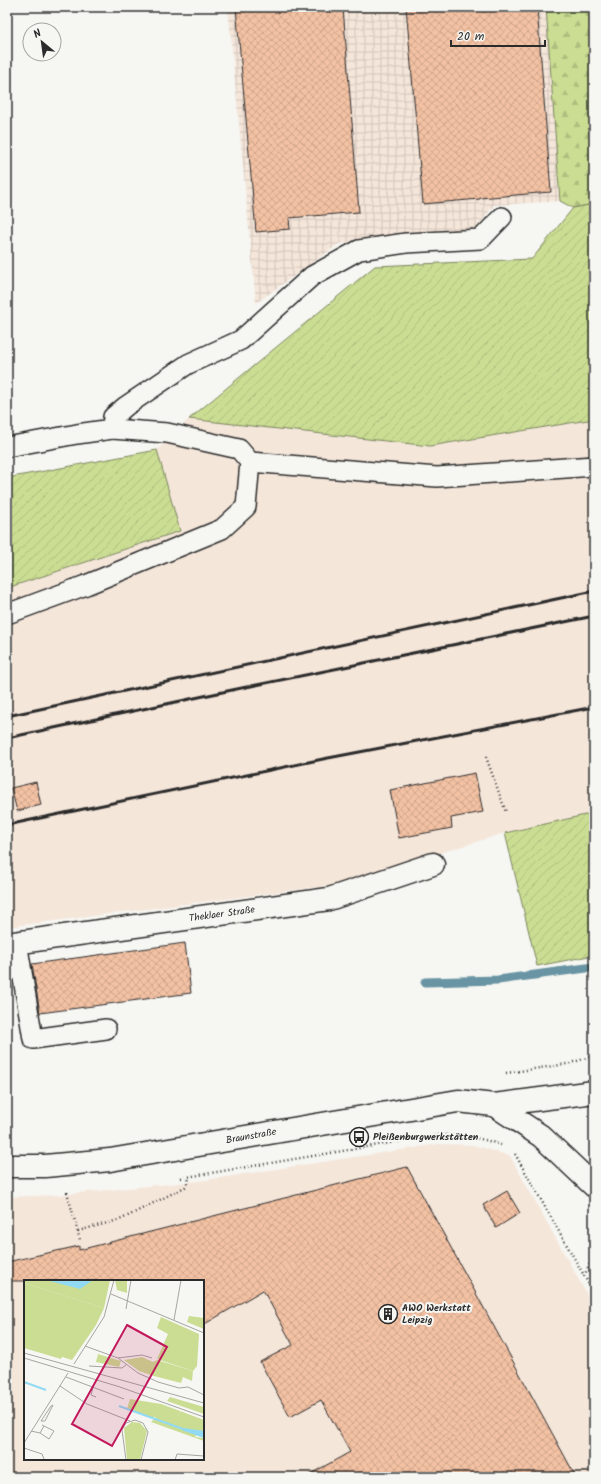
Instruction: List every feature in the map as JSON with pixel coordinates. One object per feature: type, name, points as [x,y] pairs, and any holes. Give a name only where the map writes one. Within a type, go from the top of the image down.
[{"type":"main road","name":"Theklaer Straße","points":[[12,943],[330,899],[433,864]]},
{"type":"main road","name":"Braunstraße","points":[[7,1166],[45,1166],[110,1160],[458,1101],[494,1105],[594,1092]]},
{"type":"main road","name":"Braunstraße","points":[[494,1105],[541,1136],[594,1186]]},
{"type":"lane","points":[[112,429],[113,417],[126,406],[188,364],[241,340],[312,276],[359,250],[406,243],[480,239],[502,217]]},
{"type":"lane","points":[[7,447],[112,429],[167,433],[238,449],[250,462],[437,477],[594,466]]},
{"type":"lane","points":[[7,614],[86,585],[222,529],[246,507],[250,462]]},
{"type":"lane","points":[[12,943],[33,1039],[106,1029]]},
{"type":"path","points":[[591,736],[594,766]]},
{"type":"path","points":[[486,758],[506,812]]},
{"type":"path","points":[[567,1064],[594,1056]]},
{"type":"path","points":[[175,1179],[438,1135],[461,1135],[485,1140],[507,1148]]},
{"type":"path","points":[[512,1151],[516,1154],[594,1293]]},
{"type":"path","points":[[78,1231],[122,1218],[185,1188],[190,1177]]},
{"type":"path","points":[[73,1190],[66,1190],[80,1240]]},
{"type":"path","points":[[584,1276],[594,1256]]},
{"type":"shaded area","points":[[228,7],[546,7],[560,201],[494,205],[476,229],[388,236],[339,244],[256,303]]},
{"type":"shaded area","points":[[189,419],[430,446],[594,419],[594,813],[505,833],[336,885],[7,927],[7,588],[180,531],[157,450]]},
{"type":"shaded area","points":[[439,1144],[473,1145],[510,1156],[594,1307],[594,1477],[7,1477],[7,1197],[58,1195],[199,1181]]},
{"type":"green space","points":[[546,7],[594,7],[594,204],[573,208],[560,201]]},
{"type":"green space","points":[[594,204],[594,419],[430,446],[189,419],[375,266],[532,259],[573,208]]},
{"type":"green space","points":[[157,450],[180,531],[7,588],[7,478]]},
{"type":"green space","points":[[594,813],[594,955],[537,966],[505,833]]},
{"type":"building","points":[[236,7],[343,7],[359,212],[289,218],[290,229],[256,232]]},
{"type":"building","points":[[406,7],[537,7],[551,192],[423,204]]},
{"type":"building","points":[[475,773],[483,812],[451,818],[452,828],[399,838],[390,790]]},
{"type":"building","points":[[36,782],[41,805],[17,811],[11,788]]},
{"type":"building","points":[[185,943],[191,993],[40,1013],[32,964]]},
{"type":"building","name":"AWO Werkstatt Leipzig","points":[[407,1167],[576,1477],[305,1477],[350,1452],[321,1400],[290,1417],[260,1362],[293,1345],[263,1290],[204,1324],[204,1280],[7,1281],[7,1262],[79,1246],[79,1250]]},
{"type":"building","points":[[507,1191],[520,1213],[496,1228],[483,1205]]},
{"type":"waterway","points":[[425,982],[498,980],[594,967]]},
{"type":"railway","points":[[7,716],[594,591]]},
{"type":"railway","points":[[7,738],[232,690],[594,616]]},
{"type":"railway","points":[[7,825],[323,759],[594,707]]},
{"type":"place","name":"Pleißenburgwerkstätten","points":[[359,1137]]},
{"type":"place","name":"AWO Werkstatt Leipzig","points":[[388,1314]]}]
